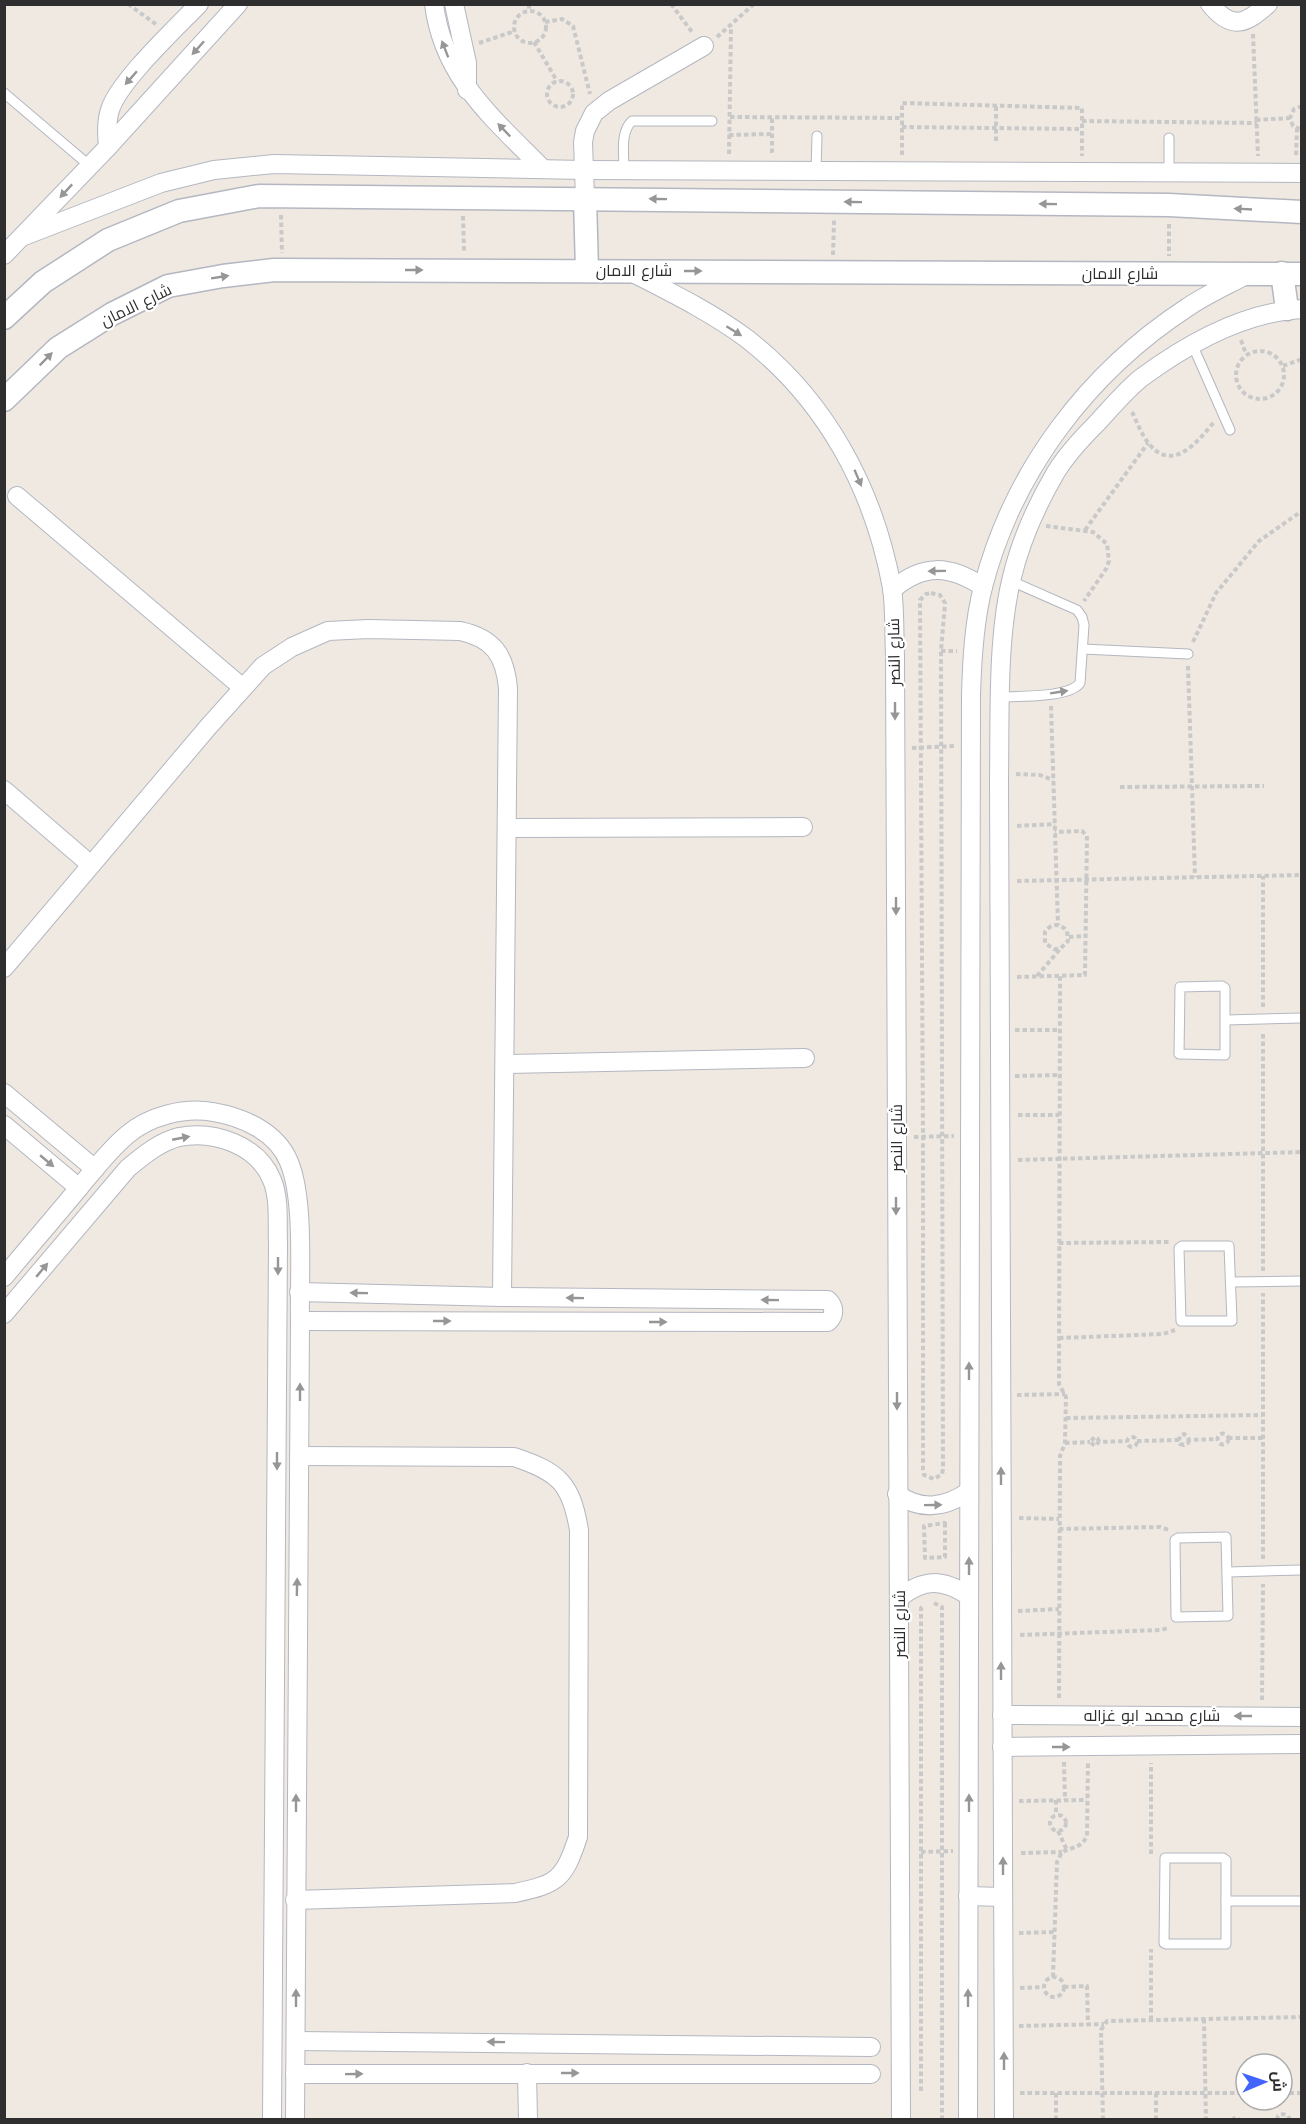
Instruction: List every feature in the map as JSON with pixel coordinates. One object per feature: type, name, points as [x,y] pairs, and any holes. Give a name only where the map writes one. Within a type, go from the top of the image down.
[{"type":"street","points":[[108,147],[107,125],[114,99],[199,4]]},
{"type":"street","points":[[4,255],[108,147],[238,4]]},
{"type":"street","points":[[434,4],[447,54],[467,90],[543,169]]},
{"type":"street","points":[[454,4],[467,63],[467,90]]},
{"type":"street","points":[[1210,4],[1229,21],[1243,22],[1252,18],[1268,4]]},
{"type":"street","points":[[587,270],[583,148],[585,131],[594,113],[609,101],[704,46]]},
{"type":"street","points":[[24,236],[161,183],[244,165],[584,170],[1299,172]]},
{"type":"street","points":[[6,314],[43,282],[108,240],[179,211],[259,196],[1169,206],[1302,212]]},
{"type":"street","name":"شارع الامان","points":[[4,400],[58,348],[112,314],[168,286],[223,276],[283,270],[1292,274]]},
{"type":"street","name":"شارع النصر","points":[[629,271],[686,300],[745,338],[789,376],[825,421],[855,470],[877,524],[892,590],[895,749],[901,2120]]},
{"type":"street","points":[[968,2120],[968,1492],[973,650],[983,587],[1007,515],[1040,454],[1060,425],[1084,397],[1133,348],[1189,306],[1250,273]]},
{"type":"street","points":[[1004,2120],[999,780],[1000,696],[1005,618],[1011,581],[1028,525],[1057,471],[1081,439],[1140,379],[1192,344],[1235,324],[1294,309],[1292,274]]},
{"type":"street","points":[[17,496],[243,688]]},
{"type":"street","points":[[892,590],[904,580],[920,572],[938,569],[956,572],[983,587]]},
{"type":"street","points":[[4,968],[209,726],[263,666],[292,647],[328,631],[368,629],[460,631],[486,640],[496,649],[507,674],[502,1297]]},
{"type":"street","points":[[4,790],[91,865]]},
{"type":"street","points":[[507,828],[803,827]]},
{"type":"street","points":[[505,1064],[805,1058]]},
{"type":"street","points":[[4,1093],[95,1169]]},
{"type":"street","points":[[4,1277],[127,1134],[150,1120],[176,1112],[229,1114],[254,1125],[275,1141],[289,1162],[299,1211],[300,1292],[295,2120]]},
{"type":"street","points":[[31,1115],[10,1130],[79,1188]]},
{"type":"street","points":[[4,1314],[128,1168],[150,1150],[178,1137],[208,1135],[237,1143],[257,1158],[272,1180],[277,1208],[272,2120]]},
{"type":"street","points":[[970,1202],[1000,1200]]},
{"type":"street","points":[[300,1292],[502,1297],[828,1300],[834,1311],[828,1322],[300,1321]]},
{"type":"street","points":[[403,1294],[403,1321]]},
{"type":"street","points":[[728,1299],[728,1322]]},
{"type":"street","points":[[295,1900],[515,1893],[539,1888],[560,1877],[570,1861],[578,1837],[579,1530],[575,1505],[563,1482],[541,1466],[514,1457],[299,1456]]},
{"type":"street","points":[[897,1494],[907,1501],[932,1507],[945,1505],[968,1492]]},
{"type":"street","points":[[899,1598],[909,1590],[933,1582],[946,1584],[969,1596]]},
{"type":"street","points":[[276,1628],[297,1628]]},
{"type":"street","name":"شارع محمد ابو غزاله","points":[[1002,1715],[1302,1717]]},
{"type":"street","name":"شارع محمد ابو غزاله","points":[[1002,1747],[1302,1744]]},
{"type":"street","points":[[968,1896],[1003,1897]]},
{"type":"street","points":[[296,2041],[871,2047]]},
{"type":"street","points":[[423,2041],[424,2073]]},
{"type":"street","points":[[681,2044],[681,2073]]},
{"type":"street","points":[[527,2073],[528,2120]]},
{"type":"street","points":[[295,2074],[871,2074]]},
{"type":"lane","points":[[4,93],[90,166]]},
{"type":"lane","points":[[624,170],[625,133],[627,126],[632,122],[712,122]]},
{"type":"lane","points":[[816,170],[817,136]]},
{"type":"lane","points":[[1169,138],[1169,172]]},
{"type":"lane","points":[[1192,344],[1230,430]]},
{"type":"lane","points":[[1000,696],[1051,694],[1070,691],[1080,684],[1084,626],[1082,617],[1077,610],[1011,581]]},
{"type":"lane","points":[[1083,648],[1188,654]]},
{"type":"lane","points":[[1180,987],[1224,987],[1226,1020],[1226,1055],[1179,1054],[1180,987]]},
{"type":"lane","points":[[1226,1020],[1302,1018]]},
{"type":"lane","points":[[1182,1246],[1229,1246],[1231,1282],[1231,1321],[1181,1321],[1179,1249],[1182,1246]]},
{"type":"lane","points":[[1231,1282],[1302,1281]]},
{"type":"lane","points":[[1226,1537],[1228,1572],[1228,1616],[1176,1617],[1174,1552],[1176,1539],[1226,1537]]},
{"type":"lane","points":[[1228,1572],[1302,1570]]},
{"type":"lane","points":[[1166,1858],[1225,1858],[1226,1901],[1226,1944],[1165,1944],[1166,1858]]},
{"type":"lane","points":[[1226,1901],[1302,1901]]},
{"type":"path","points":[[128,4],[170,34]]},
{"type":"path","points":[[529,4],[529,11]]},
{"type":"path","points":[[670,4],[704,46],[731,26],[754,4]]},
{"type":"path","points":[[529,11],[537,13],[545,22],[544,34],[534,42],[522,40],[515,31],[516,19],[520,14],[529,11]]},
{"type":"path","points":[[1252,18],[1258,172]]},
{"type":"path","points":[[545,22],[562,19],[573,26],[594,113]]},
{"type":"path","points":[[728,170],[731,26]]},
{"type":"path","points":[[534,42],[557,81],[568,83],[574,93],[569,104],[558,107],[549,100],[548,88],[557,81]]},
{"type":"path","points":[[902,171],[902,103],[1082,108],[1082,172]]},
{"type":"path","points":[[996,105],[996,141]]},
{"type":"path","points":[[1299,172],[1299,129],[1293,126],[1290,118],[1294,109],[1302,106]]},
{"type":"path","points":[[730,117],[902,118]]},
{"type":"path","points":[[761,151],[772,151],[772,117]]},
{"type":"path","points":[[1082,121],[1256,121],[1290,118]]},
{"type":"path","points":[[902,127],[1082,129]]},
{"type":"path","points":[[729,135],[772,134]]},
{"type":"path","points":[[729,150],[740,150]]},
{"type":"path","points":[[280,196],[283,270]]},
{"type":"path","points":[[463,198],[465,270]]},
{"type":"path","points":[[833,271],[834,201]]},
{"type":"path","points":[[1169,206],[1169,273]]},
{"type":"path","points":[[1257,350],[1267,351],[1277,357],[1283,366],[1284,377],[1281,388],[1273,395],[1263,399],[1252,398],[1242,392],[1236,383],[1235,372],[1238,362],[1246,354],[1257,350]]},
{"type":"path","points":[[1283,366],[1302,359]]},
{"type":"path","points":[[1123,395],[1148,443],[1155,450],[1164,454],[1174,455],[1192,448],[1223,413]]},
{"type":"path","points":[[1085,530],[1148,443]]},
{"type":"path","points":[[1195,877],[1188,654],[1216,593],[1259,541],[1302,511]]},
{"type":"path","points":[[1028,525],[1085,530],[1093,532],[1107,544],[1109,561],[1106,569],[1077,610]]},
{"type":"path","points":[[931,593],[940,595],[945,603],[941,651],[942,746],[943,1469],[942,1474],[934,1479],[924,1474],[923,1470],[920,600],[926,594],[931,593]]},
{"type":"path","points":[[1051,694],[1058,925]]},
{"type":"path","points":[[895,749],[971,746]]},
{"type":"path","points":[[999,780],[1010,775],[1025,773],[1053,780]]},
{"type":"path","points":[[1119,787],[1264,786]]},
{"type":"path","points":[[999,827],[1055,825]]},
{"type":"path","points":[[999,976],[1085,975],[1086,833],[1082,831],[1055,832]]},
{"type":"path","points":[[999,882],[1302,875]]},
{"type":"path","points":[[1036,977],[1066,944],[1069,937],[1067,931],[1058,925]]},
{"type":"path","points":[[1058,925],[1048,928],[1044,938],[1049,947],[1060,949]]},
{"type":"path","points":[[1069,937],[1086,936]]},
{"type":"path","points":[[1059,1715],[1060,1456],[1065,1443],[1066,1418],[1065,1394],[1059,1384],[1060,976]]},
{"type":"path","points":[[999,1029],[1060,1030]]},
{"type":"path","points":[[1000,1076],[1060,1075]]},
{"type":"path","points":[[999,1116],[1059,1115]]},
{"type":"path","points":[[897,1138],[970,1135]]},
{"type":"path","points":[[999,1160],[1302,1152]]},
{"type":"path","points":[[1059,1243],[1166,1241],[1176,1245],[1179,1249]]},
{"type":"path","points":[[1059,1338],[1169,1333],[1174,1331],[1181,1321]]},
{"type":"path","points":[[1001,1395],[1065,1394]]},
{"type":"path","points":[[1066,1418],[1263,1414]]},
{"type":"path","points":[[1218,1439],[1223,1433],[1228,1438]]},
{"type":"path","points":[[1065,1443],[1090,1442],[1095,1446],[1100,1442],[1127,1442],[1131,1437],[1137,1441],[1179,1440],[1180,1444],[1184,1445],[1189,1440],[1218,1439]]},
{"type":"path","points":[[1218,1439],[1219,1443],[1223,1444],[1227,1443],[1228,1438]]},
{"type":"path","points":[[1228,1438],[1263,1438]]},
{"type":"path","points":[[1001,1518],[1059,1519]]},
{"type":"path","points":[[945,1522],[945,1557],[925,1558],[924,1526],[945,1522]]},
{"type":"path","points":[[1059,1529],[1160,1527],[1169,1531],[1176,1539]]},
{"type":"path","points":[[921,2096],[921,1608],[933,1603],[942,1607],[942,2120]]},
{"type":"path","points":[[1001,1611],[1059,1609]]},
{"type":"path","points":[[1001,1636],[1161,1630],[1170,1626],[1176,1617]]},
{"type":"path","points":[[1064,1747],[1065,1800]]},
{"type":"path","points":[[1003,1853],[1064,1851],[1083,1844],[1088,1836],[1088,1747]]},
{"type":"path","points":[[1056,1800],[1056,1814]]},
{"type":"path","points":[[1003,1801],[1088,1800]]},
{"type":"path","points":[[1056,1814],[1061,1815],[1067,1822],[1066,1827],[1058,1831],[1053,1830],[1050,1821],[1056,1814]]},
{"type":"path","points":[[1053,1977],[1057,1862],[1064,1851],[1058,1831]]},
{"type":"path","points":[[900,1852],[968,1850]]},
{"type":"path","points":[[1004,1933],[1055,1932]]},
{"type":"path","points":[[1053,1977],[1045,1982],[1043,1987],[1047,1995],[1056,1997],[1064,1987]]},
{"type":"path","points":[[1053,1977],[1062,1982],[1064,1987]]},
{"type":"path","points":[[1064,1987],[1087,1986],[1088,2025]]},
{"type":"path","points":[[1004,2027],[1104,2024],[1111,2020],[1302,2017]]},
{"type":"path","points":[[1204,2019],[1206,2120]]},
{"type":"path","points":[[1103,2120],[1101,2030],[1104,2024]]},
{"type":"path","points":[[1004,2093],[1234,2093]]},
{"type":"path","points":[[1056,2093],[1056,2120]]},
{"type":"path","points":[[1156,2093],[1156,2120]]},
{"type":"path","points":[[1277,2120],[1278,2116],[1283,2114],[1290,2120]]},
{"type":"path","points":[[1232,2120],[1236,2117],[1240,2120]]}]
